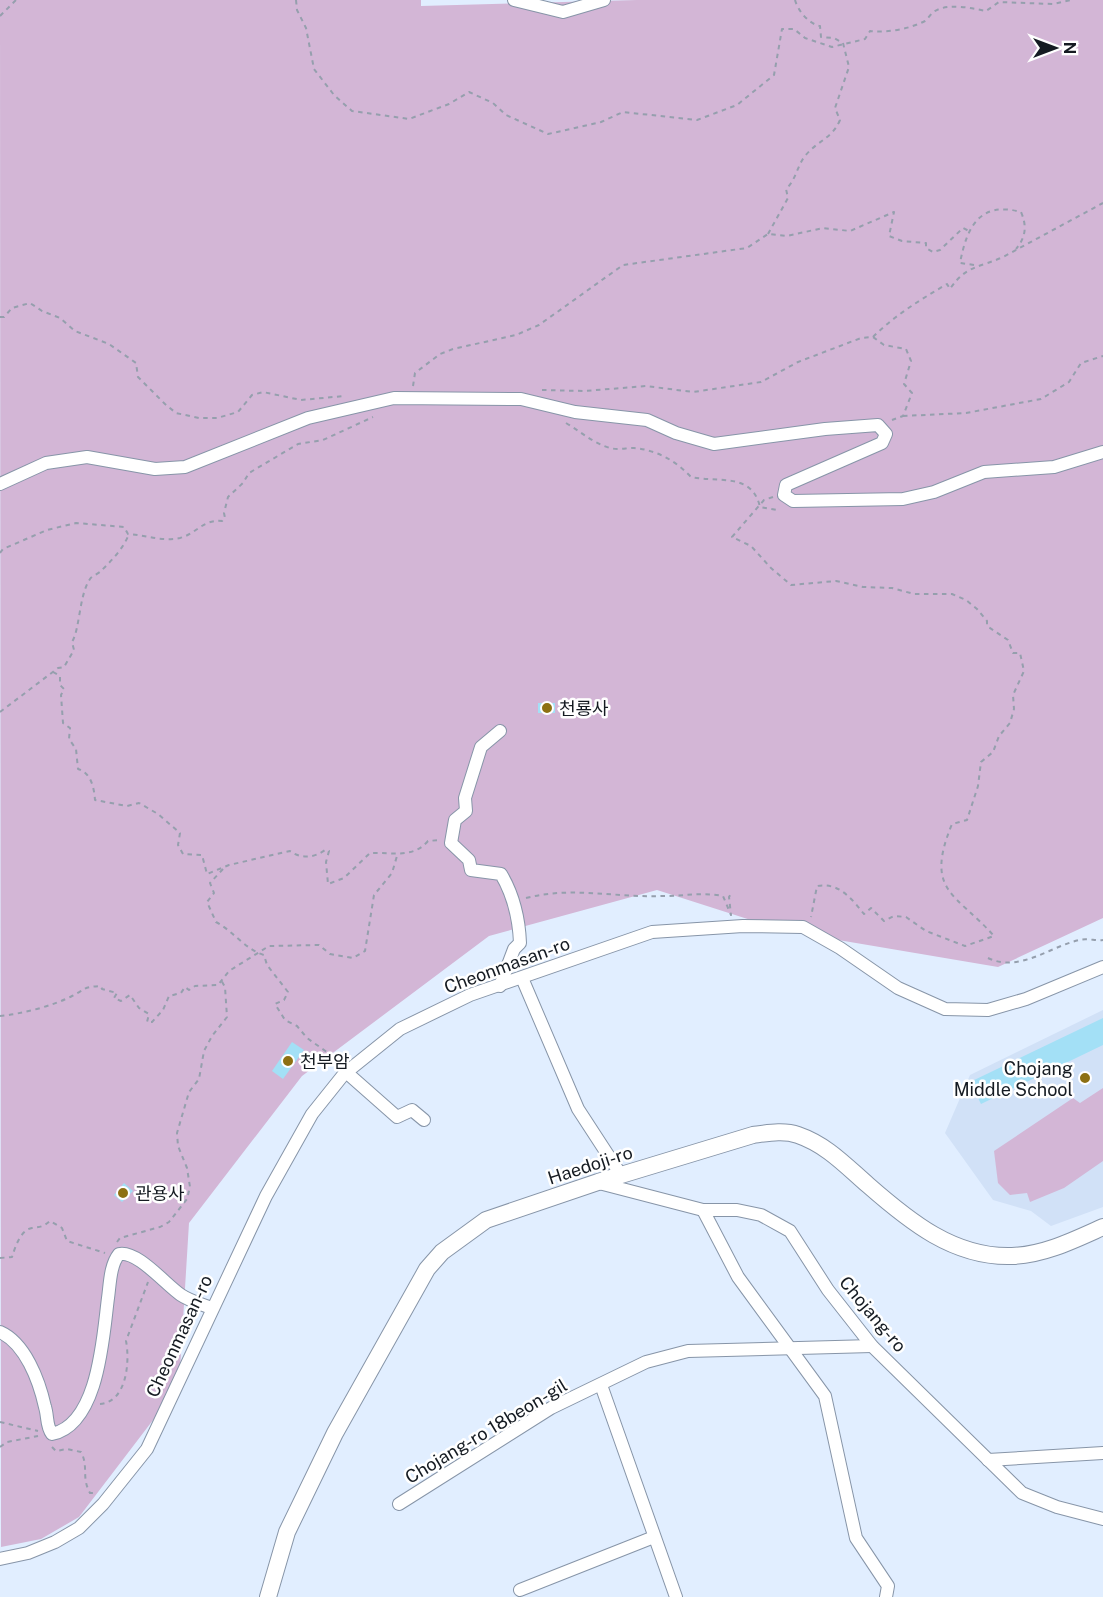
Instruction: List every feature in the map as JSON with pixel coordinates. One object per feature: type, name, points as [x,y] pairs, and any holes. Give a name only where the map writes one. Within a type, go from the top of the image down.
[{"type":"main road","name":"Haedoji-ro","points":[[268,1597],[286,1532],[335,1433],[427,1269],[462,1235],[486,1220],[598,1182],[753,1135],[778,1132],[797,1134],[827,1149],[921,1230],[984,1255],[1011,1256],[1041,1252],[1103,1227]]},
{"type":"street","points":[[514,0],[550,5],[563,12],[604,0]]},
{"type":"street","points":[[0,484],[46,463],[87,457],[155,469],[184,467],[288,425],[394,398],[521,399],[575,412],[647,420],[676,433],[714,444],[825,429],[878,425],[886,434],[882,442],[786,485],[784,495],[793,501],[903,500],[934,492],[984,472],[1054,467],[1103,452]]},
{"type":"street","points":[[500,731],[481,747],[465,798],[466,812],[455,820],[451,843],[469,860],[471,870],[501,874],[515,903],[520,943],[514,949],[500,987]]},
{"type":"street","name":"Cheonmasan-ro","points":[[0,1559],[28,1553],[55,1542],[79,1528],[103,1504],[147,1449],[211,1308],[266,1196],[312,1114],[349,1070],[400,1029],[470,995],[500,987],[652,932],[743,926],[807,929]]},
{"type":"street","points":[[807,929],[898,988],[945,1010],[988,1010],[1026,999],[1103,967]]},
{"type":"street","points":[[522,978],[578,1110],[621,1175]]},
{"type":"street","points":[[349,1070],[397,1116],[412,1110],[424,1120]]},
{"type":"street","name":"Chojang-ro","points":[[598,1182],[703,1210],[737,1209],[761,1215],[790,1231],[828,1290],[872,1346],[1022,1493],[1057,1507],[1103,1519]]},
{"type":"street","points":[[703,1210],[738,1277],[825,1396],[856,1538],[888,1586],[886,1597]]},
{"type":"street","points":[[0,1332],[20,1346],[43,1397],[52,1434],[72,1423],[85,1405],[101,1354],[112,1255],[123,1253],[141,1261],[180,1295],[211,1308]]},
{"type":"street","name":"Chojang-ro 18beon-gil","points":[[399,1504],[552,1408],[646,1362],[688,1352],[872,1346]]},
{"type":"street","points":[[601,1385],[676,1597]]},
{"type":"street","points":[[988,1460],[1103,1453]]},
{"type":"street","points":[[520,1590],[654,1537]]},
{"type":"path","points":[[0,16],[16,0]]},
{"type":"path","points":[[296,0],[297,10],[306,28],[314,69],[334,95],[352,111],[409,119],[449,105],[469,92],[494,103],[506,115],[548,134],[601,122],[623,112],[697,120],[737,105],[774,75],[782,29],[794,29],[805,38],[832,47],[865,39],[870,31],[891,32],[915,25],[927,20],[935,11],[945,8],[957,7],[986,11],[999,2],[1053,4],[1071,0]]},
{"type":"path","points":[[423,399],[413,391],[415,373],[440,354],[516,335],[538,325],[623,265],[747,248],[768,234],[788,198],[786,189],[797,175],[804,158],[820,140],[831,137],[840,120],[835,108],[849,67],[842,43],[834,38],[821,37],[820,26],[814,25],[798,8],[795,0]]},
{"type":"path","points":[[521,399],[523,395],[540,390],[585,391],[608,387],[646,386],[693,392],[755,383],[774,377],[812,356],[861,338],[873,337],[897,315],[928,295],[947,284],[950,289],[964,272],[974,266],[993,262],[1103,203]]},
{"type":"path","points":[[993,262],[973,265],[960,263],[975,222],[989,210],[1006,208],[1021,212],[1026,223],[1023,241],[1014,251]]},
{"type":"path","points":[[768,234],[787,236],[823,228],[850,231],[894,212],[889,236],[902,241],[926,243],[926,248],[933,252],[939,250],[963,228],[971,232]]},
{"type":"path","points":[[0,317],[4,317],[12,308],[30,303],[60,318],[75,331],[109,344],[136,363],[138,377],[176,412],[199,418],[217,418],[237,412],[252,395],[263,392],[302,400],[341,395],[368,404]]},
{"type":"path","points":[[873,337],[884,345],[906,349],[911,361],[904,384],[912,393],[903,416]]},
{"type":"path","points":[[878,425],[903,416],[966,412],[1041,399],[1069,382],[1081,363],[1103,356]]},
{"type":"path","points":[[0,553],[3,549],[46,530],[76,523],[124,527],[129,534],[171,540],[183,537],[201,524],[222,521],[225,518],[228,497],[243,483],[249,473],[298,444],[323,440],[381,413]]},
{"type":"path","points":[[560,420],[588,440],[610,448],[641,449],[660,454],[681,467],[691,477],[744,482],[756,495],[759,505]]},
{"type":"path","points":[[759,505],[777,510]]},
{"type":"path","points":[[759,505],[732,537],[752,546],[771,568],[791,585],[836,581],[863,587],[892,588],[914,594],[952,594],[966,600],[977,609],[987,621],[987,626],[1008,640],[1013,653],[1020,653],[1024,663],[1022,679],[1013,695],[1014,709],[1010,723],[999,736],[993,752],[981,762],[978,786],[967,820],[952,824],[941,866],[944,884],[956,902],[974,913],[994,936],[965,946],[959,945],[940,934],[926,930],[906,917],[894,916],[884,921],[871,908],[864,914],[849,895],[823,885],[817,886],[807,929]]},
{"type":"path","points":[[0,712],[53,672],[64,667],[74,650],[72,642],[76,637],[79,609],[85,598],[90,579],[123,548],[129,534]]},
{"type":"path","points":[[53,672],[60,676],[60,685],[64,689],[61,695],[63,723],[70,728],[69,739],[76,749],[78,768],[89,776],[95,800],[127,806],[139,803],[180,833],[178,845],[183,854],[199,852],[202,855],[207,874],[224,867],[290,851],[297,856],[305,856],[318,855],[325,850],[329,851],[328,884],[344,878],[370,853],[398,855],[421,849],[428,841],[440,841],[449,830],[453,832]]},
{"type":"path","points":[[0,1016],[20,1014],[75,995],[85,987],[101,986],[102,989],[117,993],[114,998],[121,1001],[130,995],[139,1008],[149,1014],[147,1022],[152,1022],[163,1010],[169,996],[181,993],[185,987],[189,990],[195,986],[218,984],[239,964],[269,946],[290,948],[319,945],[330,954],[353,958],[365,951],[374,895],[392,873],[398,855]]},
{"type":"path","points":[[224,867],[210,883],[214,893],[207,902],[216,922],[264,955],[267,965],[288,992],[284,1000],[275,1004],[285,1020],[297,1026],[307,1038],[349,1070]]},
{"type":"path","points":[[515,903],[527,897],[566,891],[613,896],[662,897],[706,893],[723,896],[731,915],[729,897],[732,892]]},
{"type":"path","points":[[988,958],[999,963],[1027,960],[1056,947],[1083,939],[1103,940]]},
{"type":"path","points":[[0,1258],[12,1257],[16,1243],[28,1230],[44,1227],[50,1221],[62,1228],[67,1242],[112,1255],[120,1238],[160,1227],[169,1222],[187,1199],[190,1187],[187,1168],[178,1146],[177,1133],[189,1092],[199,1079],[204,1051],[227,1017],[225,987],[221,980]]},
{"type":"path","points":[[85,1405],[104,1404],[120,1391],[124,1383],[128,1351],[126,1341],[151,1270]]},
{"type":"path","points":[[0,1422],[52,1434]]},
{"type":"path","points":[[0,1447],[7,1442],[52,1434]]},
{"type":"path","points":[[52,1434],[55,1440],[51,1446],[56,1451],[68,1449],[81,1452],[85,1460],[83,1481],[90,1493],[96,1492]]},
{"type":"shaded area","points":[[0,0],[421,0],[421,6],[637,0],[1103,0],[1103,918],[998,967],[785,931],[657,890],[489,936],[302,1076],[189,1223],[179,1386],[79,1517],[41,1539],[1,1547]]},
{"type":"shaded area","points":[[1103,1010],[1103,1207],[1051,1226],[1031,1211],[993,1200],[945,1133],[970,1075]]},
{"type":"shaded area","points":[[1103,1088],[1103,1161],[1064,1188],[1030,1202],[1027,1193],[1010,1195],[998,1183],[994,1151],[1073,1098],[1080,1103]]},
{"type":"building","name":"천룡사","points":[[538,703],[555,703],[555,713],[538,713]]},
{"type":"building","points":[[1103,1018],[1103,1045],[981,1104],[970,1082]]},
{"type":"building","name":"천부암","points":[[292,1042],[304,1050],[283,1079],[272,1071]]},
{"type":"building","name":"관용사","points":[[124,1183],[133,1191],[122,1202],[114,1195]]},
{"type":"place","name":"천룡사","points":[[547,708]]},
{"type":"place","name":"천부암","points":[[288,1061]]},
{"type":"place","name":"Chojang Middle School","points":[[1085,1078]]},
{"type":"place","name":"관용사","points":[[123,1193]]}]
